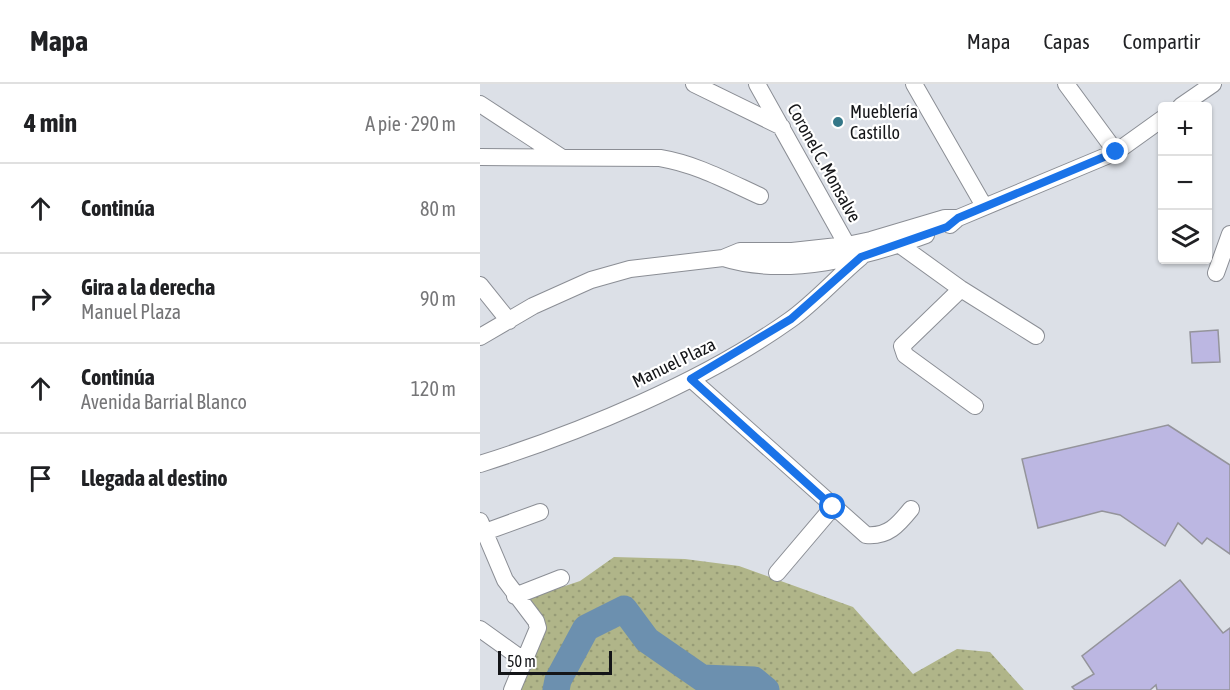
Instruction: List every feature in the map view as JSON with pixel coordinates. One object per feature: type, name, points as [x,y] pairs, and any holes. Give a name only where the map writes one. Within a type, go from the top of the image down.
[{"type":"street","points":[[694,84],[783,128]]},
{"type":"street","name":"Coronel C. Monsalve","points":[[757,84],[847,245],[861,257]]},
{"type":"street","points":[[915,84],[984,206]]},
{"type":"street","points":[[1066,84],[1116,152]]},
{"type":"street","points":[[1187,102],[1213,84]]},
{"type":"street","points":[[480,104],[562,158]]},
{"type":"street","points":[[723,258],[742,264],[809,264],[861,257],[947,227],[958,218],[984,206],[1116,152],[1158,122]]},
{"type":"street","points":[[480,157],[660,158],[680,161],[760,196]]},
{"type":"street","points":[[820,249],[832,217]]},
{"type":"street","points":[[480,338],[533,306],[591,280],[630,269],[723,258],[740,251],[820,249],[847,245],[945,218],[958,218]]},
{"type":"street","points":[[1216,273],[1230,234]]},
{"type":"street","points":[[900,244],[961,289],[1036,336]]},
{"type":"street","name":"Manuel Plaza","points":[[480,464],[534,447],[691,379],[791,319],[861,257]]},
{"type":"street","points":[[480,285],[509,321]]},
{"type":"street","points":[[961,289],[902,346],[905,355],[975,406]]},
{"type":"street","points":[[691,379],[866,535],[879,536],[895,528],[911,509]]},
{"type":"street","points":[[777,573],[833,507]]},
{"type":"street","points":[[512,690],[526,662],[538,628],[536,621],[505,580],[482,526],[540,512]]},
{"type":"street","points":[[515,596],[561,578]]},
{"type":"street","points":[[480,629],[526,662]]},
{"type":"green space","points":[[614,557],[685,559],[739,566],[853,607],[913,674],[957,649],[990,652],[1024,690],[518,690],[541,627],[526,599],[580,581]]},
{"type":"building","points":[[1218,330],[1220,362],[1192,363],[1190,332]]},
{"type":"building","points":[[1168,425],[1230,465],[1230,554],[1207,538],[1202,544],[1178,523],[1165,546],[1120,515],[1102,511],[1038,528],[1022,459]]},
{"type":"building","points":[[1180,580],[1223,633],[1230,628],[1230,690],[1157,690],[1156,685],[1150,690],[1075,690],[1072,687],[1094,674],[1082,656]]},
{"type":"waterway","points":[[556,690],[558,680],[586,628],[624,609],[647,640],[702,678],[754,680],[766,690]]},
{"type":"place","name":"Mueblería Castillo","points":[[838,122]]},
{"type":"route","points":[[833,507],[691,379],[748,347],[791,319],[861,257],[947,227],[958,218],[1116,152]]}]
